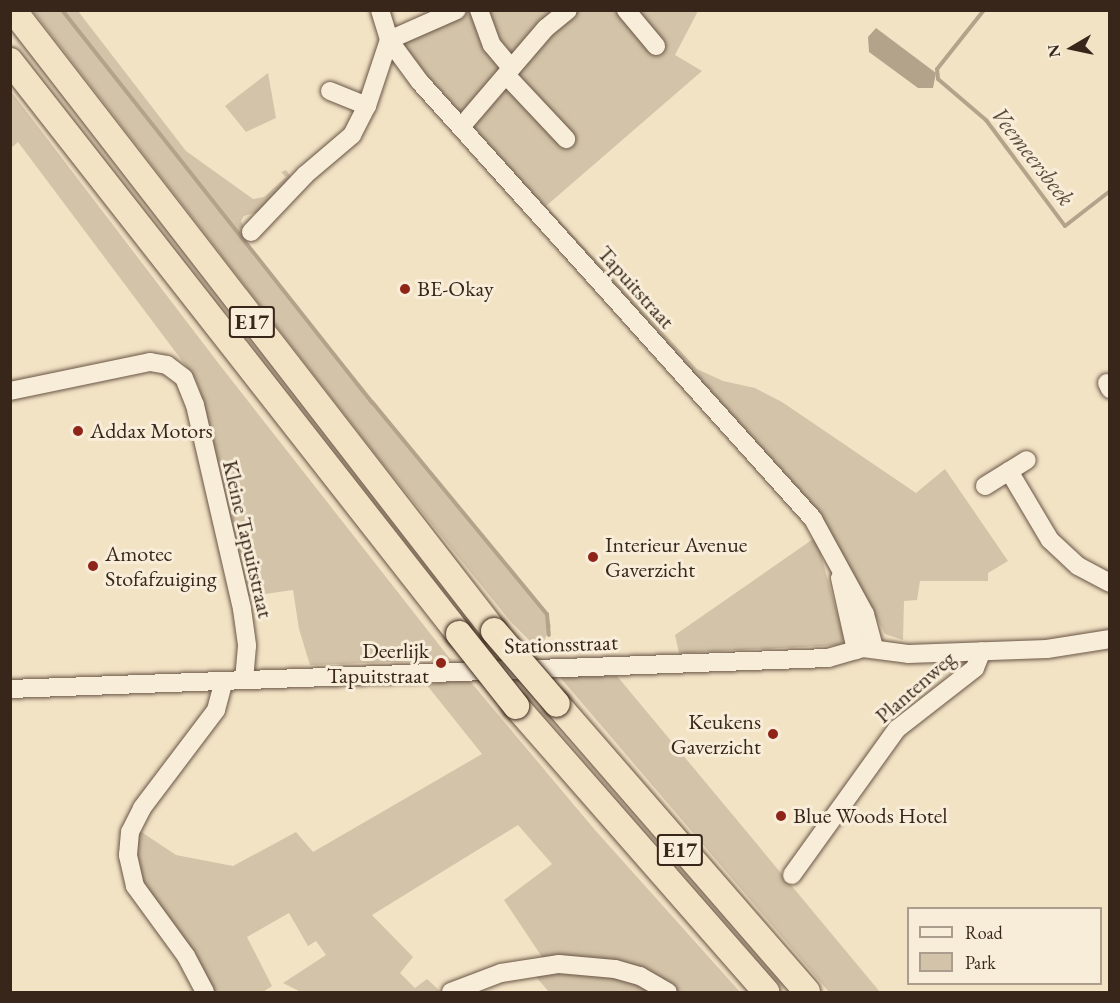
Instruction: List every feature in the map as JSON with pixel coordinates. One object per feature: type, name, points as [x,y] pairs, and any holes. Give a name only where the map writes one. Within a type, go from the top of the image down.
[{"type":"highway","name":"E17","points":[[13,10],[494,631],[807,993]]},
{"type":"highway","name":"E17","points":[[10,61],[516,706],[766,993]]},
{"type":"street","name":"Tapuitstraat","points":[[380,10],[389,40],[461,127],[813,519],[865,614],[865,649]]},
{"type":"street","points":[[251,232],[305,175],[352,135],[367,106],[389,40],[457,10]]},
{"type":"street","points":[[479,10],[492,45],[508,71],[566,139]]},
{"type":"street","points":[[461,127],[546,28],[568,10]]},
{"type":"street","points":[[626,10],[656,46]]},
{"type":"street","points":[[330,91],[367,106]]},
{"type":"street","name":"Kleine Tapuitstraat","points":[[10,391],[150,362],[166,365],[183,378],[195,405],[242,609],[247,646],[244,680]]},
{"type":"street","points":[[985,486],[1027,460]]},
{"type":"street","points":[[1009,471],[1050,540],[1078,566],[1110,583]]},
{"type":"street","name":"Stationsstraat","points":[[10,689],[828,658],[865,649],[908,654],[1047,649],[1110,639]]},
{"type":"street","name":"Plantenweg","points":[[792,874],[897,729],[975,668],[982,651]]},
{"type":"street","points":[[205,993],[186,956],[135,886],[128,855],[130,832],[142,808],[216,710],[224,681]]},
{"type":"street","points":[[451,993],[501,973],[559,964],[615,969],[640,976],[668,993]]},
{"type":"green space","points":[[33,11],[78,11],[186,151],[253,199],[264,197],[286,177],[281,172],[286,170],[292,178],[265,210],[244,216],[241,221],[249,237],[243,240],[547,614],[551,626],[543,643],[531,642],[511,622],[379,459]]},
{"type":"green space","points":[[466,11],[698,11],[675,55],[702,71],[546,206],[697,369],[723,381],[755,388],[782,402],[916,493],[945,469],[1008,561],[988,573],[988,581],[920,581],[917,600],[904,601],[903,640],[885,634],[827,526],[398,43]]},
{"type":"green space","points":[[268,73],[276,118],[246,132],[225,106]]},
{"type":"green space","points":[[10,90],[219,364],[451,660],[310,665],[299,629],[293,590],[244,597],[205,442],[201,394],[195,378],[18,142],[11,148]]},
{"type":"green space","points":[[816,537],[844,638],[840,645],[679,653],[675,635]]},
{"type":"green space","points":[[559,676],[617,676],[880,992],[829,992]]},
{"type":"green space","points":[[469,680],[595,830],[740,992],[675,992],[544,960],[504,900],[552,864],[518,825],[372,915],[413,957],[400,973],[415,988],[427,979],[441,992],[301,992],[283,983],[326,955],[316,941],[308,946],[289,913],[247,937],[272,986],[263,992],[210,992],[144,890],[135,844],[140,831],[176,855],[233,866],[296,832],[313,852],[482,754],[426,684]]},
{"type":"green space","points":[[531,971],[613,973],[660,992],[549,992]]},
{"type":"shaded area","points":[[876,28],[936,73],[933,88],[918,88],[869,52],[868,37]]},
{"type":"waterway","points":[[62,10],[372,402],[547,614],[549,635]]},
{"type":"waterway","name":"Veemeersbeek","points":[[984,10],[937,69],[938,79],[986,120],[1065,226],[1110,191]]},
{"type":"place","name":"BE-Okay","points":[[405,289]]},
{"type":"place","name":"Addax Motors","points":[[78,431]]},
{"type":"place","name":"Interieur Avenue Gaverzicht","points":[[593,557]]},
{"type":"place","name":"Amotec Stofafzuiging","points":[[93,566]]},
{"type":"place","name":"Deerlijk Tapuitstraat","points":[[441,663]]},
{"type":"place","name":"Keukens Gaverzicht","points":[[773,734]]},
{"type":"place","name":"Blue Woods Hotel","points":[[781,816]]}]
